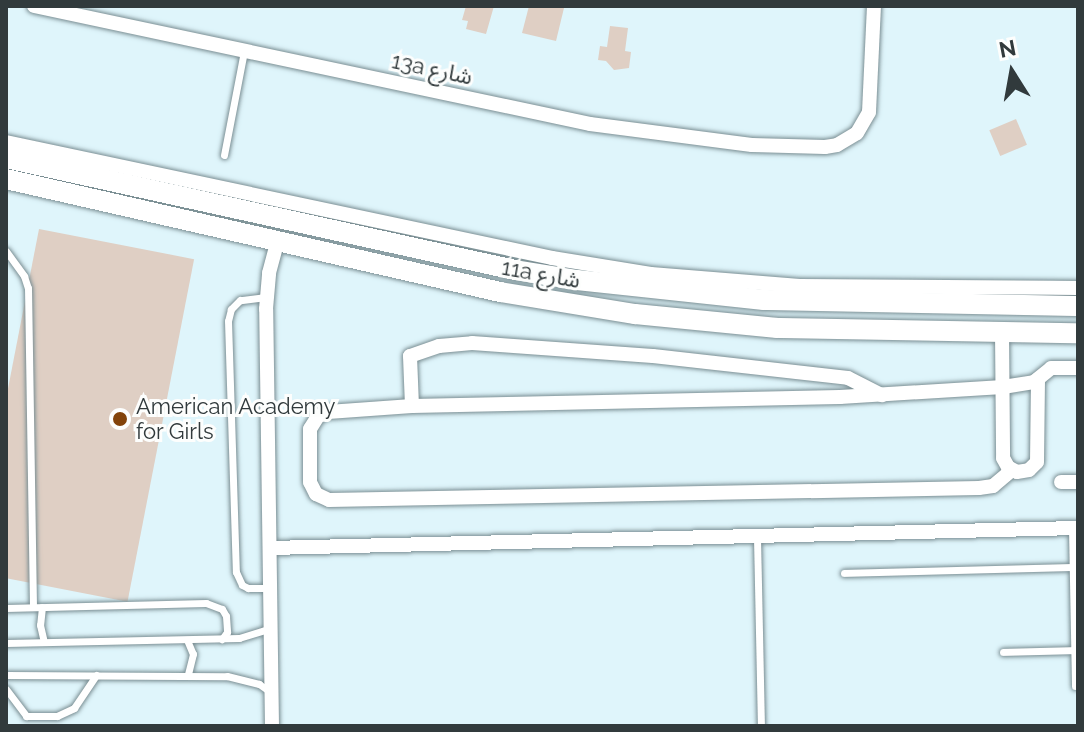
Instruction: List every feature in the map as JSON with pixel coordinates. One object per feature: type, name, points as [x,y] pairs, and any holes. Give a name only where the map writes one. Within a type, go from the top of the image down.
[{"type":"street","name":"13a شارع","points":[[34,6],[590,124],[738,143],[825,147],[837,145],[857,133],[869,112],[874,6]]},
{"type":"street","name":"11a شارع","points":[[6,142],[601,267],[750,284],[1078,288]]},
{"type":"street","name":"11a شارع","points":[[6,158],[515,270],[639,289],[764,300],[1078,306]]},
{"type":"street","name":"11a شارع","points":[[6,179],[277,244],[500,292],[635,314],[761,327],[1078,333]]},
{"type":"street","points":[[272,726],[266,297],[277,244],[294,234],[358,244],[377,240]]},
{"type":"street","points":[[920,287],[940,304]]},
{"type":"street","points":[[880,331],[907,321],[1078,323]]},
{"type":"street","points":[[1002,332],[1003,458],[1012,470]]},
{"type":"street","points":[[412,406],[410,356],[427,349],[464,343],[653,356],[848,378],[882,395]]},
{"type":"street","points":[[1038,379],[1037,462],[1029,470],[1012,470],[993,486],[979,488],[329,500],[316,494],[310,482],[310,429],[318,416],[328,412],[412,406],[882,395],[1003,387],[1038,379],[1051,368],[1078,368]]},
{"type":"street","points":[[1061,482],[1078,482]]},
{"type":"street","points":[[270,548],[1075,528]]},
{"type":"lane","points":[[224,155],[244,51]]},
{"type":"lane","points":[[6,251],[24,276],[28,288],[38,607],[44,642]]},
{"type":"lane","points":[[266,297],[240,300],[231,309],[228,321],[236,572],[248,588],[271,587]]},
{"type":"lane","points":[[1075,528],[1075,686]]},
{"type":"lane","points":[[757,537],[761,726]]},
{"type":"lane","points":[[844,573],[1076,568]]},
{"type":"lane","points":[[6,608],[215,605],[226,616],[227,632],[222,639]]},
{"type":"lane","points":[[6,643],[222,639],[257,635],[271,627]]},
{"type":"lane","points":[[187,640],[194,661],[188,674]]},
{"type":"lane","points":[[1003,652],[1075,650]]},
{"type":"lane","points":[[6,675],[188,674],[243,678],[272,693]]},
{"type":"lane","points":[[6,689],[26,716],[57,716],[74,708],[96,675]]},
{"type":"building","points":[[466,6],[494,6],[486,34],[466,29],[468,21],[462,20]]},
{"type":"building","points":[[529,6],[564,8],[556,41],[522,33]]},
{"type":"building","points":[[610,26],[628,28],[625,51],[631,52],[629,68],[614,70],[606,61],[598,60],[600,46],[607,47]]},
{"type":"building","points":[[1016,119],[1027,145],[1000,156],[989,130]]},
{"type":"building","name":"American Academy for Girls","points":[[39,229],[194,259],[128,602],[6,578],[6,399]]},
{"type":"place","name":"American Academy for Girls","points":[[120,419]]}]
